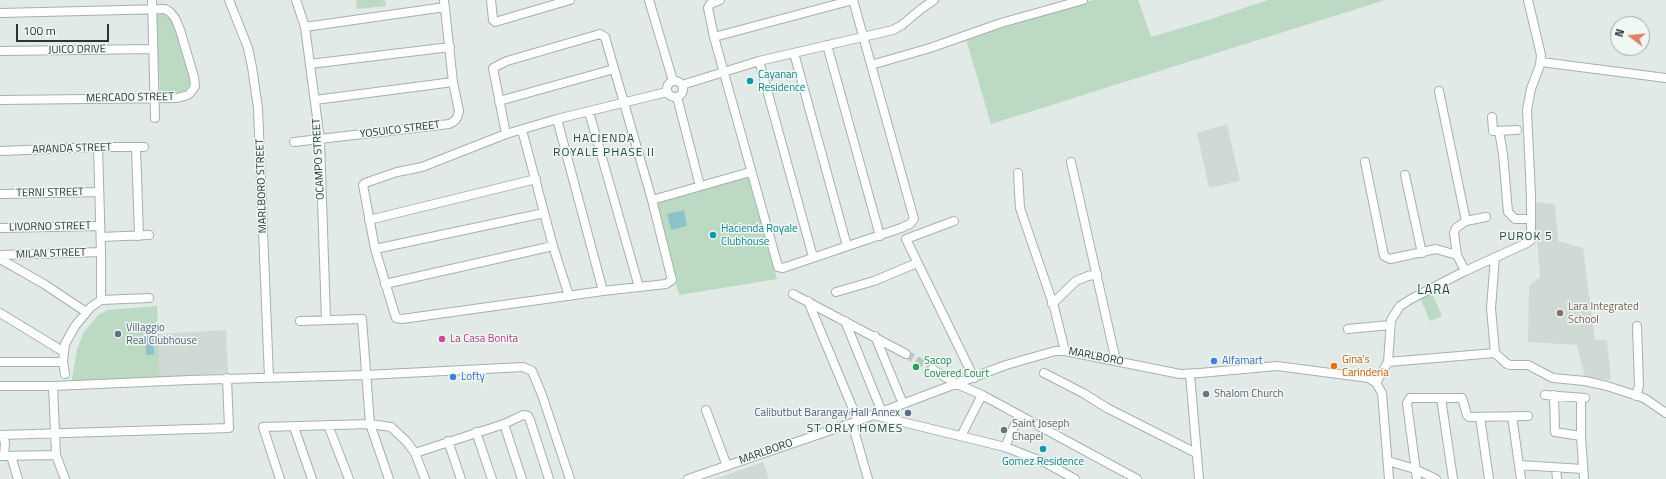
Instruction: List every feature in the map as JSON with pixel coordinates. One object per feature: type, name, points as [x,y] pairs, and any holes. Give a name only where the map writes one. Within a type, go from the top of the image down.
[{"type":"street","points":[[152,0],[155,118]]},
{"type":"street","name":"MARLBORO STREET","points":[[229,0],[248,48],[258,108],[268,377]]},
{"type":"street","points":[[491,0],[495,22],[538,4],[570,0]]},
{"type":"street","points":[[649,0],[673,81]]},
{"type":"street","points":[[714,37],[853,0],[914,219],[910,224],[880,236],[783,268],[778,267],[750,172],[714,37],[708,8],[710,4],[720,0]]},
{"type":"street","points":[[682,85],[759,61],[864,38],[893,30],[902,25],[934,0]]},
{"type":"street","points":[[871,65],[930,48],[1001,23],[1081,0]]},
{"type":"street","points":[[1389,479],[1383,399],[1380,388],[1376,382],[1388,362],[1390,325],[1394,314],[1406,302],[1465,271],[1530,242],[1532,238],[1527,110],[1531,89],[1541,62],[1534,20],[1528,0]]},
{"type":"street","name":"OCAMPO STREET","points":[[299,1],[305,27],[320,140],[326,320]]},
{"type":"street","points":[[305,27],[445,3]]},
{"type":"street","name":"YOSUICO STREET","points":[[294,142],[449,124],[453,122],[457,118],[458,111],[445,3]]},
{"type":"street","points":[[0,13],[152,9]]},
{"type":"street","name":"MERCADO STREET","points":[[0,100],[177,98],[188,95],[192,92],[195,86],[194,77],[175,18],[165,9],[152,9]]},
{"type":"street","points":[[506,134],[494,68],[507,61],[600,34],[605,37],[624,102],[652,200],[672,280],[666,284],[603,291],[399,319],[395,315],[375,249],[363,185],[365,183],[397,172],[422,167],[506,134],[557,119],[589,112],[624,102],[667,92],[670,95],[677,97]]},
{"type":"street","points":[[827,45],[880,236]]},
{"type":"street","points":[[310,64],[450,47]]},
{"type":"street","name":"JUICO DRIVE","points":[[0,51],[153,49]]},
{"type":"street","points":[[794,53],[847,246]]},
{"type":"street","points":[[759,61],[813,257]]},
{"type":"street","points":[[1541,62],[1666,78]]},
{"type":"street","points":[[499,101],[614,69]]},
{"type":"street","points":[[667,92],[668,85],[676,80],[682,85],[683,92],[677,97]]},
{"type":"street","points":[[315,100],[454,82]]},
{"type":"street","points":[[1439,91],[1466,222]]},
{"type":"street","points":[[677,97],[700,186]]},
{"type":"street","points":[[589,112],[639,287]]},
{"type":"street","points":[[1492,117],[1493,131],[1517,130]]},
{"type":"street","points":[[557,119],[603,291]]},
{"type":"street","points":[[522,130],[553,246],[569,296]]},
{"type":"street","points":[[1499,131],[1503,154],[1508,212],[1515,219],[1531,219]]},
{"type":"street","points":[[98,147],[101,237],[101,300]]},
{"type":"street","name":"ARANDA STREET","points":[[0,151],[140,147],[139,236]]},
{"type":"street","points":[[1072,162],[1116,361]]},
{"type":"street","points":[[1365,162],[1384,256],[1390,259],[1436,249],[1458,255]]},
{"type":"street","points":[[652,200],[750,172]]},
{"type":"street","points":[[1018,173],[1020,208],[1052,304],[1065,351]]},
{"type":"street","points":[[1405,175],[1422,253]]},
{"type":"street","points":[[369,220],[536,179]]},
{"type":"street","name":"TERNI STREET","points":[[0,194],[99,192]]},
{"type":"street","points":[[375,249],[544,213]]},
{"type":"street","points":[[1465,271],[1458,255],[1454,233],[1456,228],[1466,222],[1486,217]]},
{"type":"street","points":[[954,221],[906,239],[974,378]]},
{"type":"street","name":"LIVORNO STREET","points":[[0,228],[100,226]]},
{"type":"street","points":[[101,237],[148,235]]},
{"type":"street","points":[[385,284],[553,246]]},
{"type":"street","name":"MILAN STREET","points":[[0,255],[101,252]]},
{"type":"street","points":[[1495,257],[1491,308],[1495,353],[1507,364],[1528,365],[1553,378],[1585,381],[1607,386],[1654,403],[1666,413]]},
{"type":"street","points":[[0,260],[44,284],[86,312]]},
{"type":"street","points":[[836,292],[874,281],[917,263]]},
{"type":"street","points":[[1052,304],[1076,281],[1097,274]]},
{"type":"street","points":[[793,294],[875,336],[906,354]]},
{"type":"street","points":[[65,374],[63,362],[65,344],[75,326],[86,312],[101,300],[149,298]]},
{"type":"street","points":[[808,301],[855,422],[868,479]]},
{"type":"street","points":[[0,313],[64,352]]},
{"type":"street","points":[[0,322],[10,318]]},
{"type":"street","points":[[300,321],[362,319],[370,424],[389,479]]},
{"type":"street","points":[[845,321],[882,412]]},
{"type":"street","points":[[1348,329],[1390,325]]},
{"type":"street","points":[[1636,396],[1639,386],[1637,326]]},
{"type":"street","points":[[875,336],[903,404]]},
{"type":"street","name":"MARLBORO","points":[[688,479],[855,422],[1006,365],[1055,351],[1065,351],[1172,372],[1190,374],[1277,366],[1361,377],[1376,382]]},
{"type":"street","points":[[1388,362],[1495,353]]},
{"type":"street","points":[[0,362],[63,362]]},
{"type":"street","points":[[0,386],[53,386],[227,378],[366,375],[517,367],[527,368],[532,371],[542,395],[570,479]]},
{"type":"street","points":[[932,369],[957,384],[982,395],[1137,479]]},
{"type":"street","points":[[1044,373],[1083,393],[1107,408],[1196,453]]},
{"type":"street","points":[[1190,374],[1199,479]]},
{"type":"street","points":[[18,479],[5,456],[5,442],[2,435],[229,428],[227,378]]},
{"type":"street","points":[[53,386],[56,455],[65,479]]},
{"type":"street","points":[[961,436],[982,395]]},
{"type":"street","points":[[1545,395],[1583,398],[1581,436],[1584,479]]},
{"type":"street","points":[[1554,395],[1555,432],[1581,436]]},
{"type":"street","points":[[1417,479],[1408,400],[1410,398],[1462,398],[1467,416],[1469,417],[1528,416]]},
{"type":"street","points":[[1441,398],[1453,479]]},
{"type":"street","points":[[706,410],[727,466]]},
{"type":"street","points":[[415,453],[504,424],[523,415],[528,416],[530,420],[549,479]]},
{"type":"street","points":[[873,415],[1005,447],[1046,463],[1071,478]]},
{"type":"street","points":[[1005,447],[1019,415]]},
{"type":"street","points":[[1512,416],[1521,479]]},
{"type":"street","points":[[1480,417],[1489,479]]},
{"type":"street","points":[[280,479],[262,427],[370,424],[391,427],[406,441],[415,453],[425,479]]},
{"type":"street","points":[[504,424],[522,479]]},
{"type":"street","points":[[328,425],[349,479]]},
{"type":"street","points":[[294,427],[312,479]]},
{"type":"street","points":[[476,432],[492,479]]},
{"type":"street","points":[[448,441],[461,479]]},
{"type":"street","points":[[5,456],[56,455]]},
{"type":"street","points":[[1388,461],[1416,470],[1436,479]]},
{"type":"street","points":[[1519,465],[1583,469]]},
{"type":"street","points":[[1556,468],[1557,479]]},
{"type":"shaded area","points":[[1227,124],[1240,181],[1209,188],[1197,133]]},
{"type":"shaded area","name":"Lara Integrated School","points":[[1534,202],[1555,204],[1558,241],[1583,248],[1595,340],[1607,340],[1611,380],[1585,377],[1577,345],[1528,342],[1529,286],[1540,277]]},
{"type":"shaded area","points":[[226,330],[228,373],[160,378],[158,334]]},
{"type":"shaded area","points":[[763,462],[769,479],[715,479]]},
{"type":"green space","points":[[356,0],[385,0],[386,6],[357,9]]},
{"type":"green space","points":[[1093,0],[1138,0],[1151,37],[1268,0],[1385,0],[991,124],[966,39]]},
{"type":"green space","points":[[156,12],[165,12],[169,16],[182,42],[192,84],[186,91],[167,94],[160,90]]},
{"type":"green space","points":[[749,171],[777,279],[679,295],[654,198]]},
{"type":"green space","points":[[1432,293],[1442,316],[1430,321],[1420,298]]},
{"type":"green space","points":[[157,306],[160,378],[71,384],[77,350],[83,334],[98,315],[108,310]]},
{"type":"water","points":[[684,210],[687,226],[671,230],[667,214]]},
{"type":"water","points":[[153,330],[154,355],[146,355],[145,331]]},
{"type":"tunnel","points":[[906,354],[932,369]]},
{"type":"place","name":"Cayanan Residence","points":[[750,81]]},
{"type":"place","name":"Hacienda Royale Clubhouse","points":[[713,235]]},
{"type":"place","name":"Lara Integrated School","points":[[1560,313]]},
{"type":"place","name":"Villaggio Real Clubhouse","points":[[118,334]]},
{"type":"place","name":"La Casa Bonita","points":[[442,339]]},
{"type":"place","name":"Alfamart","points":[[1214,361]]},
{"type":"place","name":"Gina's Carinderia","points":[[1334,366]]},
{"type":"place","name":"Sacop Covered Court","points":[[916,367]]},
{"type":"place","name":"Lofty","points":[[453,377]]},
{"type":"place","name":"Shalom Church","points":[[1206,394]]},
{"type":"place","name":"Calibutbut Barangay Hall Annex","points":[[908,413]]},
{"type":"place","name":"Saint Joseph Chapel","points":[[1004,430]]},
{"type":"place","name":"Gomez Residence","points":[[1043,449]]},
{"type":"district","name":"HACIENDA ROYALE PHASE II","points":[[604,146]]},
{"type":"district","name":"PUROK 5","points":[[1526,237]]},
{"type":"district","name":"LARA","points":[[1434,291]]},
{"type":"district","name":"ST ORLY HOMES","points":[[855,429]]}]
